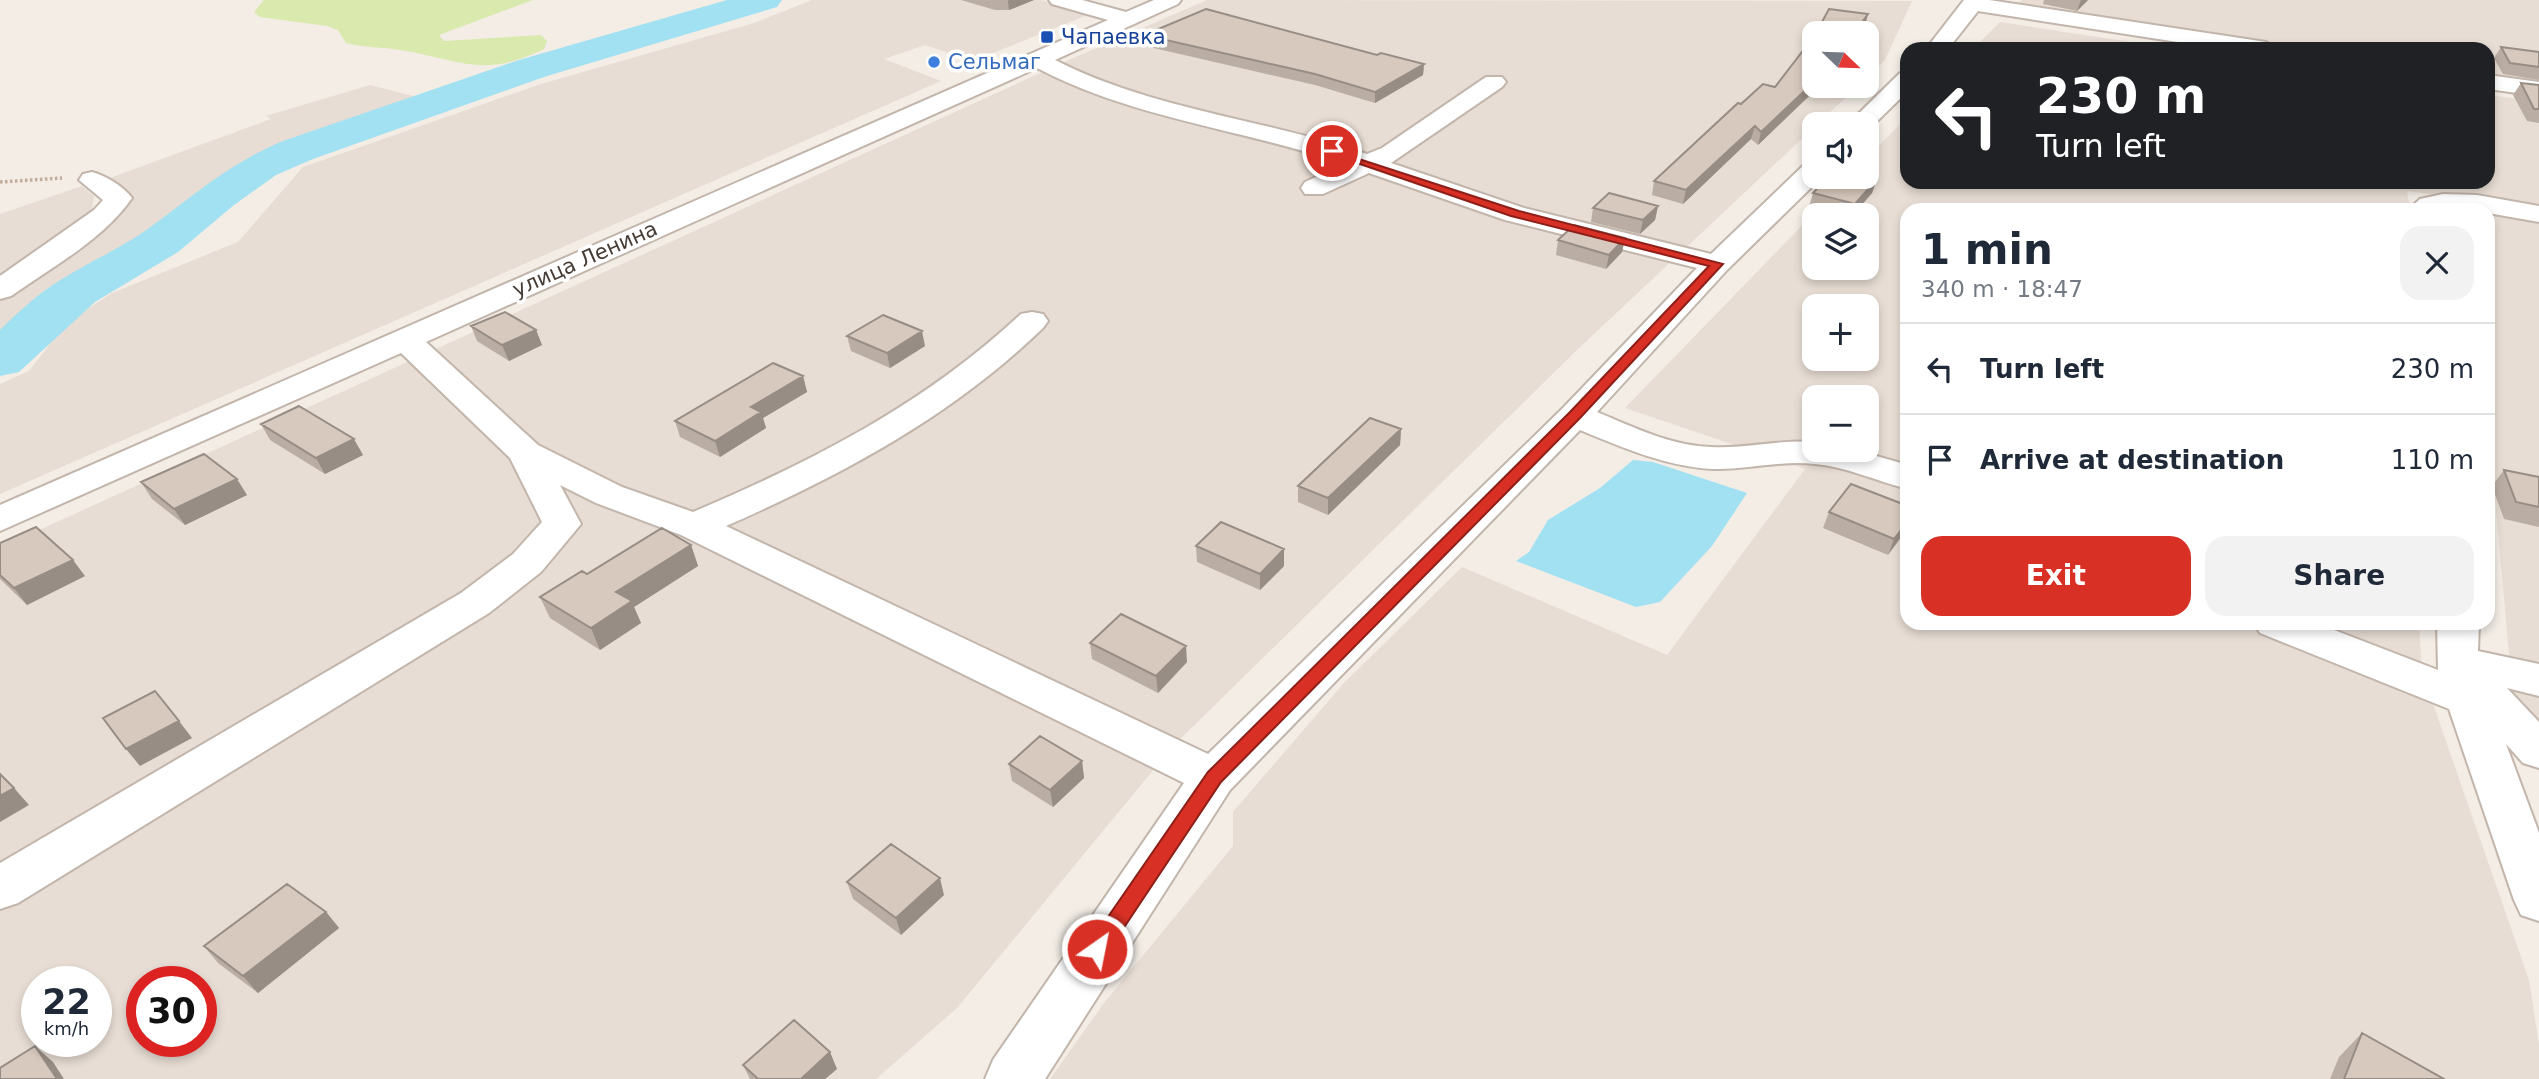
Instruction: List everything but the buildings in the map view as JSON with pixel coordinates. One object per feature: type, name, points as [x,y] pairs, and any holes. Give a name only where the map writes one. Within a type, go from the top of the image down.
[{"type":"street","points":[[1059,0],[1128,19]]},
{"type":"street","name":"улица Ленина","points":[[0,519],[1171,0]]},
{"type":"street","points":[[1943,42],[1975,2],[2223,42]]},
{"type":"street","points":[[1037,59],[1085,84],[1184,115],[1369,163],[1515,214],[1717,264]]},
{"type":"street","points":[[1314,188],[1391,153],[1494,82]]},
{"type":"street","points":[[2495,83],[2539,89]]},
{"type":"street","points":[[1873,112],[1900,86]]},
{"type":"street","points":[[0,290],[104,216],[118,198],[92,180]]},
{"type":"street","points":[[1013,1079],[1140,884],[1214,777],[1575,415],[1717,264],[1802,182]]},
{"type":"street","points":[[2432,203],[2473,203]]},
{"type":"street","points":[[2495,207],[2539,214]]},
{"type":"street","points":[[694,526],[786,487],[944,398],[1005,350],[1032,321]]},
{"type":"street","points":[[404,339],[525,453],[609,495],[694,526],[1214,777]]},
{"type":"street","points":[[1575,415],[1623,436],[1693,456],[1750,458],[1778,453],[1815,453],[1859,459],[1900,475]]},
{"type":"street","points":[[0,888],[475,603],[527,563],[562,524],[525,453]]},
{"type":"street","points":[[2309,630],[2539,680]]},
{"type":"street","points":[[2461,661],[2539,751]]},
{"type":"street","points":[[2461,661],[2539,900]]},
{"type":"path","points":[[0,183],[59,177],[92,180]]},
{"type":"shaded area","points":[[812,0],[1041,0],[1090,14],[973,61],[925,45],[884,59],[941,81],[0,494],[0,384],[29,371],[66,323],[112,293],[238,242],[303,167],[541,84],[754,23]]},
{"type":"shaded area","points":[[1207,0],[1912,1],[1885,60],[1880,65],[1880,21],[1802,21],[1802,98],[1845,98],[1830,112],[1802,112],[1802,139],[1577,350],[1173,746],[957,1008],[876,1079],[0,1079],[0,548],[1071,59]]},
{"type":"shaded area","points":[[2022,0],[2539,0],[2539,82],[2495,76],[2495,42],[2254,42],[2016,7]]},
{"type":"shaded area","points":[[2000,22],[2131,42],[1980,42]]},
{"type":"shaded area","points":[[370,85],[417,97],[244,166],[209,189],[148,240],[56,292],[0,342],[0,297],[117,214],[107,179],[271,119],[266,116]]},
{"type":"shaded area","points":[[2495,96],[2539,102],[2539,209],[2407,191],[2409,203],[1900,203],[1900,630],[2419,630],[2422,672],[2529,980],[2539,1045],[2539,1079],[1050,1079],[1104,1003],[1233,846],[1233,812],[1343,684],[1462,567],[1667,655],[1805,469],[1625,408],[1802,225],[1802,280],[1879,280],[1879,203],[1824,203],[1837,189],[1879,189],[1879,146],[1900,124],[1900,189],[2495,189]]},
{"type":"shaded area","points":[[82,186],[94,196],[92,209],[62,236],[0,280],[0,214]]},
{"type":"shaded area","points":[[2495,210],[2539,218],[2539,767],[2513,698],[2495,499]]},
{"type":"green space","points":[[264,0],[533,0],[439,35],[444,41],[541,35],[547,41],[544,49],[504,63],[488,65],[456,62],[400,50],[353,45],[346,43],[338,30],[327,26],[260,17],[254,12]]},
{"type":"water","points":[[1633,460],[1653,462],[1747,493],[1712,546],[1660,602],[1636,607],[1516,561],[1529,552],[1548,520],[1600,488]]},
{"type":"waterway","points":[[0,360],[29,331],[77,291],[161,242],[218,195],[261,166],[298,150],[533,68],[765,0]]},
{"type":"place","name":"Чапаевка","points":[[1047,37]]},
{"type":"place","name":"Сельмаг","points":[[934,62]]},
{"type":"route","points":[[1097,949],[1214,777],[1575,415],[1717,264],[1515,214],[1332,151]]}]
